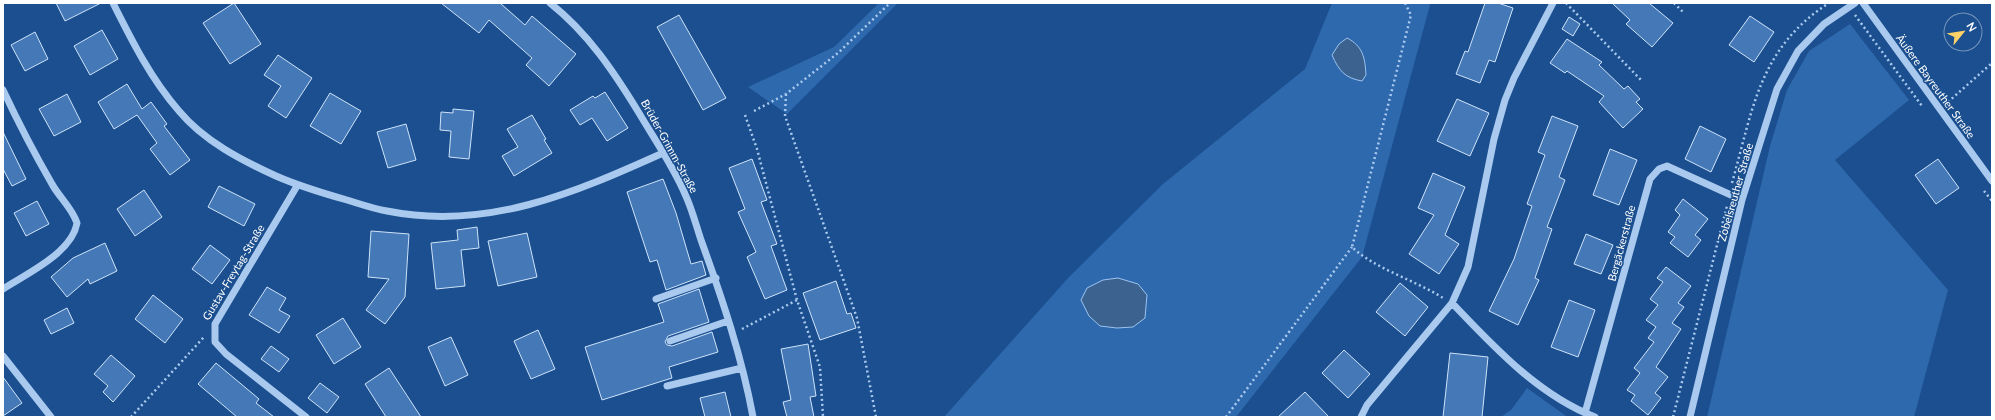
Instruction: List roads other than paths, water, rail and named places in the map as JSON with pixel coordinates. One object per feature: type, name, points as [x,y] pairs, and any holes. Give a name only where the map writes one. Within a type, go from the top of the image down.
[{"type":"street","points":[[113,3],[137,50],[160,86],[180,113],[208,137],[240,159],[297,186],[387,211],[423,216],[470,216],[516,209],[560,196],[605,179],[662,153]]},
{"type":"street","name":"Brüder-Grimm-Straße","points":[[550,3],[567,16],[586,36],[606,62],[686,195],[716,278],[742,368],[753,417]]},
{"type":"street","points":[[1361,417],[1367,405],[1452,304],[1468,267],[1494,139],[1506,100],[1514,78],[1553,3]]},
{"type":"street","name":"Zobelsreuther Straße","points":[[1690,417],[1742,200],[1777,89],[1798,51],[1824,24],[1855,3]]},
{"type":"street","name":"Äußere Bayreuther Straße","points":[[1863,3],[1939,110],[1992,181]]},
{"type":"street","points":[[3,90],[37,159],[54,188],[71,211],[77,223],[70,238],[60,251],[3,289]]},
{"type":"street","name":"Bergäckerstraße","points":[[1585,413],[1650,179],[1659,169],[1667,166],[1742,200]]},
{"type":"street","name":"Gustav-Freytag-Straße","points":[[297,186],[215,324],[215,342],[226,354],[306,417]]},
{"type":"street","points":[[656,298],[716,278]]},
{"type":"street","points":[[1452,304],[1493,346],[1536,382],[1563,401],[1595,417]]},
{"type":"street","points":[[670,341],[728,321]]},
{"type":"street","points":[[3,356],[51,417]]},
{"type":"street","points":[[667,386],[742,368]]}]
